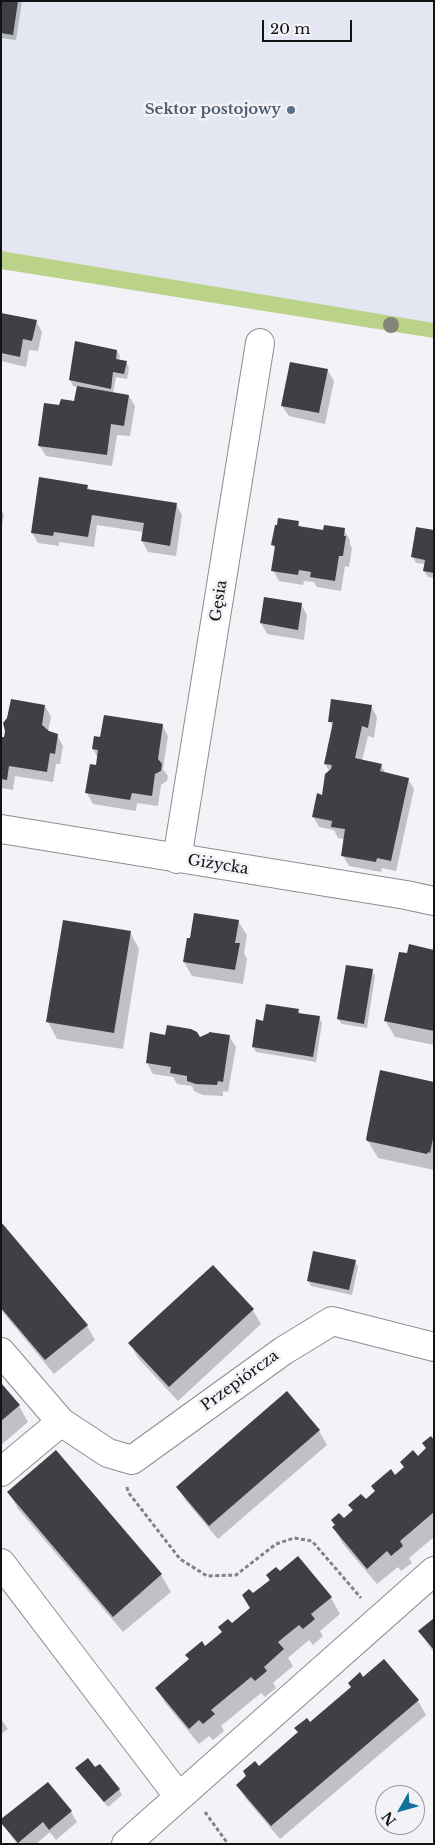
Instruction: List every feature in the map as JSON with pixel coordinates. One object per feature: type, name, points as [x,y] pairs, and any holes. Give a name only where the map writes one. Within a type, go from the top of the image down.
[{"type":"street","name":"Gęsia","points":[[177,859],[260,343]]},
{"type":"street","name":"Giżycka","points":[[1,829],[434,901]]},
{"type":"street","name":"Przepiórcza","points":[[124,1458],[132,1460],[282,1351],[332,1321],[434,1347]]},
{"type":"street","points":[[1,1352],[61,1422],[108,1452],[124,1458]]},
{"type":"street","points":[[1,1472],[61,1422]]},
{"type":"street","points":[[1,1563],[184,1793]]},
{"type":"street","points":[[126,1844],[434,1571]]},
{"type":"path","points":[[124,1458],[128,1492],[180,1559],[207,1576],[236,1575],[276,1544],[294,1538],[312,1541],[379,1619]]},
{"type":"path","points":[[184,1793],[228,1844]]},
{"type":"shaded area","points":[[1,1],[434,1],[434,338],[1,269]]},
{"type":"green space","points":[[1,251],[434,323],[434,338],[1,269]]},
{"type":"building","points":[[1,1],[18,1],[13,35],[1,33]]},
{"type":"building","points":[[1,313],[37,320],[32,341],[23,339],[20,357],[1,353]]},
{"type":"building","points":[[75,341],[117,350],[116,359],[127,361],[124,374],[113,372],[111,389],[69,380]]},
{"type":"building","points":[[290,362],[328,369],[319,413],[281,406]]},
{"type":"building","points":[[77,386],[129,395],[124,426],[111,424],[107,455],[38,446],[44,403],[59,405],[61,399],[74,401]]},
{"type":"building","points":[[39,477],[88,485],[87,489],[177,503],[170,546],[141,541],[144,523],[92,515],[88,537],[54,532],[53,536],[31,533]]},
{"type":"building","points":[[278,518],[299,521],[298,526],[323,530],[324,525],[345,528],[344,536],[346,536],[343,556],[339,556],[335,581],[310,577],[311,572],[299,570],[298,575],[271,571],[275,546],[271,545]]},
{"type":"building","points":[[416,527],[434,530],[434,573],[423,571],[425,560],[411,557]]},
{"type":"building","points":[[264,597],[302,603],[298,630],[260,623]]},
{"type":"building","points":[[11,699],[45,705],[42,725],[49,731],[58,734],[55,754],[50,753],[47,772],[9,766],[7,780],[1,779],[1,737],[4,737],[3,723],[7,718]]},
{"type":"building","points":[[331,699],[372,705],[368,728],[362,726],[355,758],[382,764],[380,771],[409,778],[391,861],[377,858],[376,862],[341,856],[345,829],[331,827],[332,821],[312,817],[317,793],[322,795],[325,774],[331,769],[332,765],[324,764],[333,722],[328,722]]},
{"type":"building","points":[[104,715],[163,724],[158,759],[162,764],[161,771],[155,774],[152,796],[132,793],[130,800],[85,793],[90,764],[96,765],[98,750],[92,749],[94,736],[100,737]]},
{"type":"building","points":[[194,913],[239,920],[235,943],[240,943],[235,970],[183,962],[187,938],[190,938]]},
{"type":"building","points":[[63,920],[131,931],[114,1033],[46,1022]]},
{"type":"building","points":[[409,944],[434,950],[434,1031],[384,1021],[399,952],[407,953]]},
{"type":"building","points":[[346,965],[373,969],[364,1024],[337,1019]]},
{"type":"building","points":[[266,1004],[299,1009],[298,1013],[320,1016],[313,1057],[252,1047],[256,1019],[263,1021]]},
{"type":"building","points":[[167,1025],[191,1029],[197,1032],[200,1037],[209,1032],[230,1035],[223,1082],[218,1081],[217,1085],[196,1084],[187,1081],[187,1076],[170,1073],[171,1067],[146,1063],[150,1032],[165,1035]]},
{"type":"building","points":[[380,1070],[434,1082],[434,1134],[430,1153],[428,1152],[427,1154],[367,1141]]},
{"type":"building","points":[[1,1222],[88,1325],[45,1360],[1,1308]]},
{"type":"building","points":[[313,1251],[356,1260],[349,1290],[307,1281]]},
{"type":"building","points":[[213,1265],[254,1309],[169,1387],[128,1343]]},
{"type":"building","points":[[1,1383],[20,1405],[1,1421]]},
{"type":"building","points":[[287,1391],[320,1430],[209,1526],[176,1487]]},
{"type":"building","points":[[431,1436],[434,1440],[434,1512],[400,1541],[403,1546],[391,1556],[387,1551],[367,1569],[332,1527],[335,1525],[331,1520],[339,1513],[344,1518],[353,1510],[348,1505],[361,1494],[366,1499],[375,1491],[371,1486],[391,1469],[395,1475],[404,1467],[400,1462],[413,1450],[418,1456],[426,1448],[422,1443]]},
{"type":"building","points":[[56,1450],[162,1574],[113,1617],[7,1492]]},
{"type":"building","points":[[298,1556],[332,1597],[311,1614],[315,1619],[303,1629],[299,1625],[278,1642],[284,1649],[264,1667],[267,1671],[255,1681],[251,1677],[211,1710],[215,1714],[203,1724],[199,1720],[189,1729],[155,1688],[189,1659],[185,1655],[202,1641],[205,1646],[222,1632],[218,1627],[228,1619],[232,1623],[250,1608],[242,1595],[249,1589],[253,1593],[270,1580],[266,1575],[276,1567],[280,1571]]},
{"type":"building","points":[[434,1618],[434,1650],[418,1631]]},
{"type":"building","points":[[384,1659],[419,1700],[271,1826],[236,1785],[246,1776],[243,1771],[255,1761],[259,1766],[298,1732],[294,1728],[307,1718],[310,1722],[351,1687],[348,1683],[360,1672],[363,1677]]},
{"type":"building","points":[[88,1758],[95,1767],[100,1764],[120,1789],[104,1802],[75,1768]]},
{"type":"building","points":[[48,1782],[72,1811],[49,1830],[43,1822],[18,1843],[1,1823],[1,1819]]},
{"type":"place","name":"Sektor postojowy","points":[[291,110]]}]
